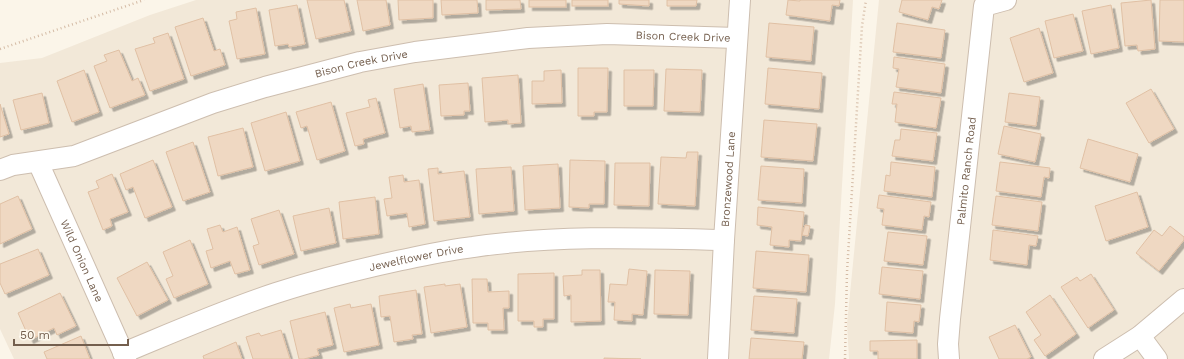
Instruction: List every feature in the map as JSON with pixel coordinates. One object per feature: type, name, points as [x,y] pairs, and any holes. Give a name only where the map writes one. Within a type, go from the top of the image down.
[{"type":"street","name":"Bronzewood Lane","points":[[718,359],[724,240],[740,0]]},
{"type":"street","name":"Palmito Ranch Road","points":[[949,359],[948,344],[950,319],[984,6],[1006,0]]},
{"type":"street","name":"Bison Creek Drive","points":[[0,170],[13,165],[74,156],[213,103],[313,73],[368,60],[415,52],[528,38],[607,34],[737,38]]},
{"type":"street","name":"Wild Onion Lane","points":[[38,162],[124,356]]},
{"type":"street","name":"Jewelflower Drive","points":[[124,356],[234,308],[276,293],[358,270],[435,253],[474,247],[564,239],[608,238],[724,240]]},
{"type":"street","points":[[1104,359],[1140,336],[1184,299]]},
{"type":"street","points":[[1140,336],[1157,359]]},
{"type":"path","points":[[0,49],[144,0]]},
{"type":"path","points":[[845,359],[848,248],[862,26],[866,0]]},
{"type":"shaded area","points":[[196,0],[853,0],[835,304],[829,359],[14,359],[0,329],[0,63],[42,58],[150,15]]},
{"type":"shaded area","points":[[879,0],[1184,0],[1184,359],[849,359],[847,324]]},
{"type":"building","points":[[307,0],[344,0],[351,31],[316,39]]},
{"type":"building","points":[[357,0],[386,0],[390,25],[363,31]]},
{"type":"building","points":[[398,0],[433,0],[433,18],[399,20]]},
{"type":"building","points":[[441,0],[477,0],[478,13],[442,15]]},
{"type":"building","points":[[486,0],[520,0],[521,9],[486,10]]},
{"type":"building","points":[[529,0],[566,0],[566,7],[529,7]]},
{"type":"building","points":[[572,0],[608,0],[608,6],[572,6]]},
{"type":"building","points":[[619,0],[649,0],[649,6],[619,4]]},
{"type":"building","points":[[667,0],[697,0],[696,6],[667,6]]},
{"type":"building","points":[[788,0],[840,0],[839,6],[832,5],[830,21],[786,15]]},
{"type":"building","points":[[902,0],[942,0],[939,9],[932,7],[928,20],[899,12]]},
{"type":"building","points":[[1151,0],[1155,49],[1138,51],[1137,45],[1125,46],[1121,3]]},
{"type":"building","points":[[1160,0],[1184,0],[1184,42],[1159,41]]},
{"type":"building","points":[[297,5],[305,44],[289,47],[288,44],[275,46],[269,10]]},
{"type":"building","points":[[1111,5],[1119,48],[1091,54],[1082,11]]},
{"type":"building","points":[[256,8],[265,54],[237,59],[229,21],[237,19],[236,12]]},
{"type":"building","points":[[1073,14],[1083,51],[1054,58],[1045,21]]},
{"type":"building","points":[[203,18],[214,51],[220,49],[225,65],[191,76],[175,27]]},
{"type":"building","points":[[769,23],[814,27],[811,61],[766,57]]},
{"type":"building","points":[[897,23],[945,30],[941,58],[893,52]]},
{"type":"building","points":[[1039,28],[1053,73],[1024,82],[1010,38]]},
{"type":"building","points":[[168,33],[184,79],[150,91],[135,49],[155,43],[153,38]]},
{"type":"building","points":[[119,50],[132,81],[138,78],[145,95],[110,108],[94,66],[107,61],[104,55]]},
{"type":"building","points":[[894,57],[945,64],[941,93],[896,87],[899,69],[893,68]]},
{"type":"building","points":[[578,68],[608,68],[607,112],[594,112],[594,116],[578,116]]},
{"type":"building","points":[[768,68],[822,73],[819,109],[765,104]]},
{"type":"building","points":[[666,69],[702,70],[700,112],[664,111]]},
{"type":"building","points":[[84,70],[99,112],[72,122],[57,81]]},
{"type":"building","points":[[561,70],[562,103],[532,104],[532,81],[544,81],[544,71]]},
{"type":"building","points":[[624,70],[654,70],[653,106],[624,106]]},
{"type":"building","points":[[518,75],[521,123],[508,124],[508,120],[485,122],[482,78]]},
{"type":"building","points":[[468,83],[470,111],[464,111],[464,115],[441,116],[439,85]]},
{"type":"building","points":[[423,84],[430,130],[412,132],[411,126],[400,128],[394,89]]},
{"type":"building","points":[[1151,89],[1174,129],[1149,143],[1126,103]]},
{"type":"building","points":[[894,92],[941,98],[936,128],[895,122],[897,104],[892,104]]},
{"type":"building","points":[[42,93],[49,123],[21,130],[13,100]]},
{"type":"building","points":[[1009,93],[1040,97],[1036,126],[1005,122]]},
{"type":"building","points":[[376,98],[385,133],[363,139],[364,144],[355,146],[346,113],[370,107],[368,100]]},
{"type":"building","points":[[331,102],[345,151],[317,160],[307,126],[301,128],[296,112]]},
{"type":"building","points":[[0,104],[9,134],[0,137]]},
{"type":"building","points":[[286,112],[300,161],[265,171],[251,123]]},
{"type":"building","points":[[764,120],[817,124],[813,161],[761,157]]},
{"type":"building","points":[[1004,126],[1041,134],[1035,162],[998,154]]},
{"type":"building","points":[[243,128],[253,167],[218,176],[208,137]]},
{"type":"building","points":[[901,129],[937,133],[933,161],[892,156],[895,140],[900,140]]},
{"type":"building","points":[[1088,139],[1138,154],[1130,182],[1080,168]]},
{"type":"building","points":[[193,142],[210,192],[183,201],[166,152]]},
{"type":"building","points":[[687,152],[698,152],[695,206],[658,204],[661,157],[686,158]]},
{"type":"building","points":[[153,160],[172,207],[145,218],[133,187],[126,190],[120,174]]},
{"type":"building","points":[[570,160],[605,161],[604,204],[589,204],[589,208],[569,207]]},
{"type":"building","points":[[891,162],[935,167],[932,197],[884,191],[886,175],[890,176]]},
{"type":"building","points":[[1000,162],[1050,168],[1049,178],[1044,177],[1041,197],[996,191]]},
{"type":"building","points":[[615,163],[650,163],[649,206],[614,205]]},
{"type":"building","points":[[558,164],[560,208],[525,210],[523,166]]},
{"type":"building","points":[[761,166],[804,169],[802,203],[758,200]]},
{"type":"building","points":[[511,167],[514,211],[479,214],[476,169]]},
{"type":"building","points":[[438,168],[438,174],[464,171],[470,217],[434,221],[428,169]]},
{"type":"building","points":[[112,174],[128,212],[110,219],[112,226],[103,230],[88,192],[99,188],[96,181]]},
{"type":"building","points":[[403,175],[404,182],[419,180],[425,224],[409,227],[407,213],[387,216],[384,199],[392,198],[389,177]]},
{"type":"building","points":[[1137,192],[1148,227],[1106,241],[1095,206]]},
{"type":"building","points":[[879,195],[931,202],[929,217],[924,216],[922,230],[882,225],[884,209],[877,208]]},
{"type":"building","points":[[18,196],[32,229],[0,244],[0,204]]},
{"type":"building","points":[[996,196],[1042,202],[1038,231],[992,225]]},
{"type":"building","points":[[375,197],[379,234],[343,239],[339,202]]},
{"type":"building","points":[[758,207],[804,212],[801,241],[789,240],[789,247],[770,245],[772,227],[757,225]]},
{"type":"building","points":[[329,208],[336,243],[301,251],[293,216]]},
{"type":"building","points":[[279,210],[294,254],[259,265],[253,246],[259,244],[251,219]]},
{"type":"building","points":[[220,225],[223,232],[237,227],[250,270],[235,274],[230,261],[211,268],[206,251],[213,249],[207,229]]},
{"type":"building","points":[[805,225],[810,226],[808,236],[802,235]]},
{"type":"building","points":[[1170,226],[1184,237],[1184,240],[1159,271],[1136,253],[1154,230],[1162,236]]},
{"type":"building","points":[[993,230],[1038,236],[1036,246],[1029,245],[1027,265],[990,260]]},
{"type":"building","points":[[888,232],[927,236],[923,265],[884,261]]},
{"type":"building","points":[[190,240],[208,284],[174,298],[166,279],[173,276],[163,252]]},
{"type":"building","points":[[38,249],[49,275],[5,294],[0,283],[0,264]]},
{"type":"building","points":[[756,251],[809,255],[806,292],[753,288]]},
{"type":"building","points":[[147,262],[168,300],[137,316],[117,278]]},
{"type":"building","points":[[882,267],[923,271],[920,299],[879,294]]},
{"type":"building","points":[[629,269],[647,271],[643,315],[632,314],[632,321],[614,320],[615,302],[608,302],[610,284],[627,285]]},
{"type":"building","points":[[582,270],[600,270],[601,321],[571,322],[571,295],[564,296],[563,276],[582,275]]},
{"type":"building","points":[[655,270],[690,271],[688,315],[654,314]]},
{"type":"building","points":[[554,273],[554,319],[543,319],[543,327],[534,327],[534,321],[518,321],[518,274]]},
{"type":"building","points":[[1091,274],[1114,310],[1088,328],[1061,287],[1077,277],[1080,281]]},
{"type":"building","points":[[472,279],[487,279],[488,292],[509,291],[509,308],[503,308],[504,330],[488,330],[488,323],[473,323]]},
{"type":"building","points":[[445,284],[445,286],[460,284],[467,327],[431,333],[424,287]]},
{"type":"building","points":[[416,290],[422,334],[412,335],[413,339],[394,342],[390,316],[381,317],[379,296]]},
{"type":"building","points":[[60,293],[76,326],[57,335],[54,328],[30,340],[18,313]]},
{"type":"building","points":[[1050,295],[1076,334],[1045,356],[1034,340],[1041,335],[1026,312]]},
{"type":"building","points":[[754,296],[797,299],[794,333],[751,330]]},
{"type":"building","points":[[887,302],[921,305],[919,322],[914,321],[913,333],[885,331]]},
{"type":"building","points":[[350,304],[351,308],[371,304],[379,345],[344,352],[334,308]]},
{"type":"building","points":[[325,312],[333,345],[317,349],[319,355],[299,359],[290,321]]},
{"type":"building","points":[[1015,325],[1031,357],[1027,359],[999,359],[989,337]]},
{"type":"building","points":[[281,330],[290,359],[253,359],[246,337],[259,333],[261,336]]},
{"type":"building","points":[[81,336],[90,359],[47,359],[44,352]]},
{"type":"building","points":[[751,338],[804,342],[802,359],[749,359]]},
{"type":"building","points":[[917,340],[917,359],[878,359],[878,351],[870,351],[870,341]]},
{"type":"building","points":[[236,342],[242,359],[204,359],[203,356]]},
{"type":"building","points":[[604,358],[641,359],[604,359]]}]
